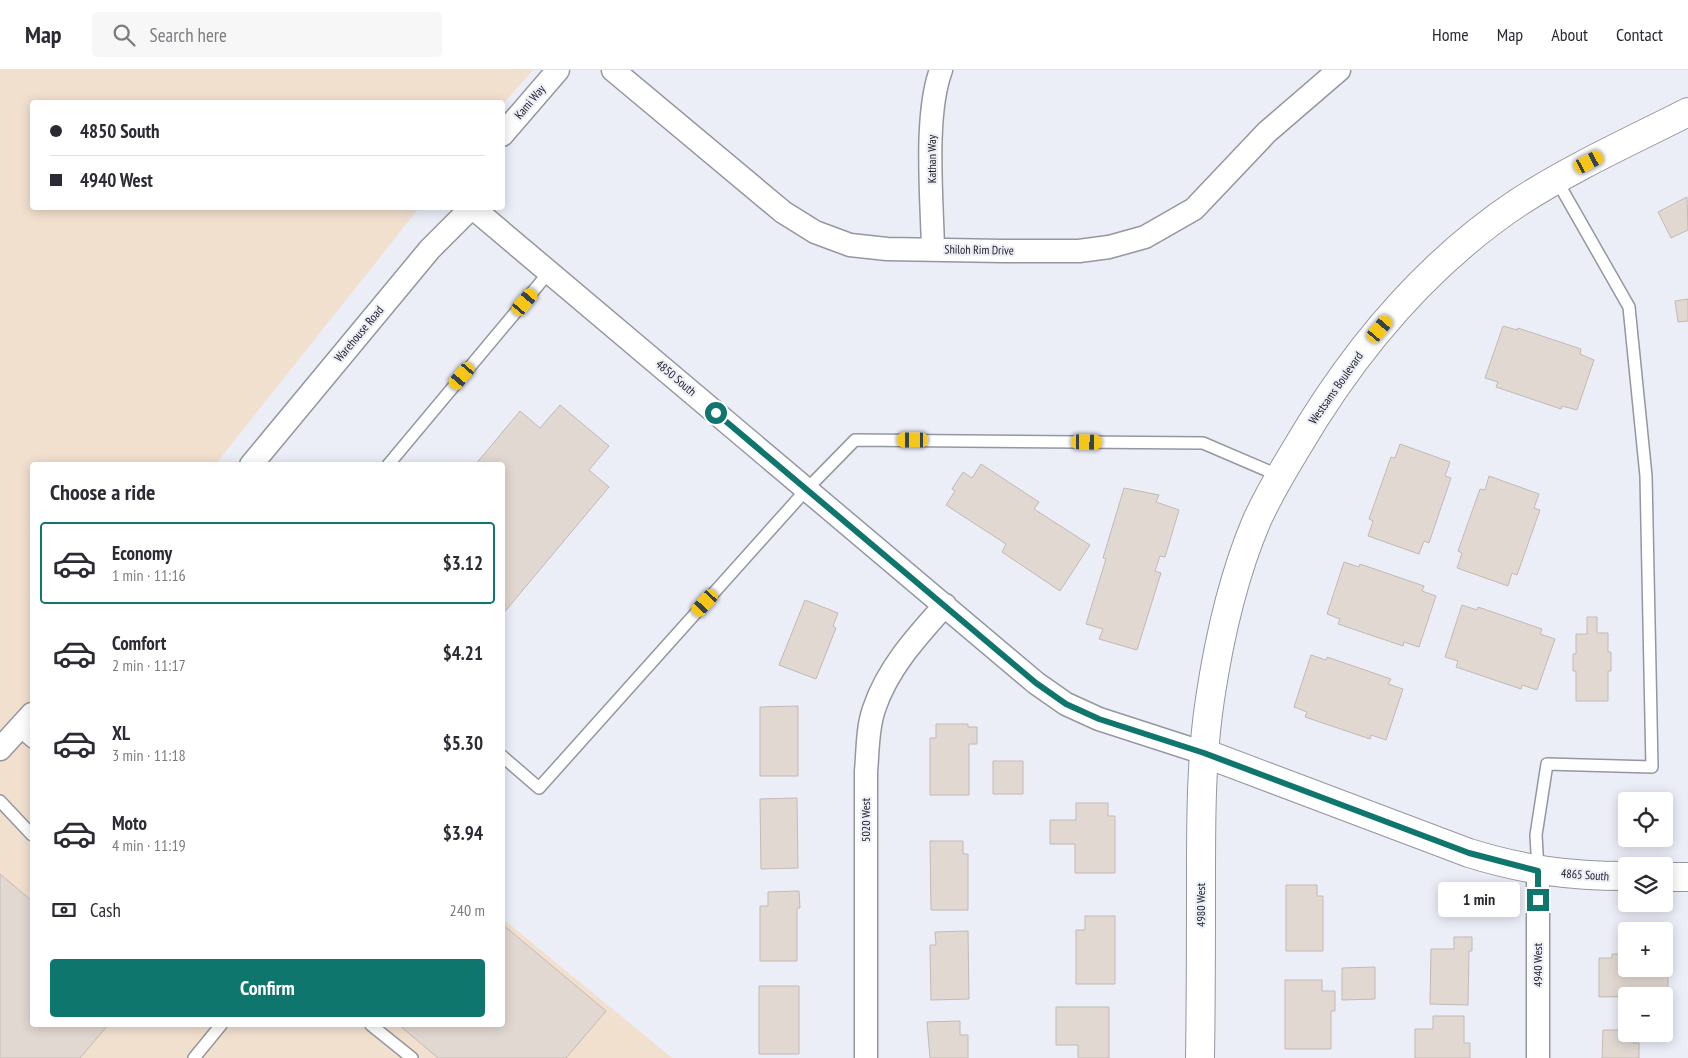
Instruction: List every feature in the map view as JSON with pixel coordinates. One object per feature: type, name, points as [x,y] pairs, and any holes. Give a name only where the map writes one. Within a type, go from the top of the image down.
[{"type":"street","name":"Kami Way","points":[[505,132],[558,70]]},
{"type":"street","name":"Shiloh Rim Drive","points":[[613,70],[783,212],[815,232],[850,245],[888,250],[1079,251],[1109,247],[1145,238],[1194,209],[1267,132],[1339,70]]},
{"type":"street","name":"Kathan Way","points":[[932,250],[932,125],[935,86],[941,70]]},
{"type":"street","name":"Westsams Boulevard","points":[[1204,753],[1210,699],[1222,633],[1240,569],[1257,520],[1280,476],[1320,408],[1356,358],[1404,300],[1469,239],[1517,204],[1556,179],[1688,112]]},
{"type":"street","name":"Warehouse Road","points":[[253,462],[430,249],[470,210]]},
{"type":"street","name":"4850 South","points":[[474,210],[550,271],[806,490],[1036,683],[1066,704],[1099,719],[1204,753]]},
{"type":"street","name":"5020 West","points":[[866,1058],[866,780],[868,738],[873,710],[885,684],[917,636],[945,605]]},
{"type":"street","points":[[0,749],[28,729]]},
{"type":"street","name":"4865 South","points":[[1204,753],[1469,853],[1538,871],[1618,876]]},
{"type":"street","name":"4980 West","points":[[1200,1058],[1201,796],[1204,753]]},
{"type":"street","name":"4940 West","points":[[1538,871],[1538,1058]]},
{"type":"street","points":[[1673,876],[1688,877]]},
{"type":"lane","points":[[1538,871],[1536,835],[1547,764],[1652,767],[1646,476],[1629,307],[1556,179]]},
{"type":"lane","points":[[391,462],[550,271]]},
{"type":"lane","points":[[505,759],[539,788],[806,490],[855,440],[1203,443],[1280,476]]},
{"type":"lane","points":[[0,801],[30,833]]},
{"type":"lane","points":[[194,1058],[219,1027]]},
{"type":"lane","points":[[373,1027],[412,1058]]},
{"type":"shaded area","points":[[0,70],[533,70],[505,102],[505,100],[30,100],[30,210],[417,210],[217,462],[30,462],[30,1027],[505,1027],[505,921],[672,1058],[0,1058]]},
{"type":"building","points":[[1687,197],[1688,230],[1671,238],[1658,212]]},
{"type":"building","points":[[1688,299],[1688,321],[1678,322],[1675,301]]},
{"type":"building","points":[[1503,326],[1517,330],[1518,328],[1581,349],[1580,354],[1594,360],[1577,410],[1562,406],[1561,409],[1496,387],[1498,382],[1485,378]]},
{"type":"building","points":[[560,405],[609,446],[589,470],[609,487],[505,611],[505,462],[478,462],[520,411],[540,428]]},
{"type":"building","points":[[1400,444],[1450,462],[1445,476],[1451,478],[1429,543],[1424,541],[1419,554],[1368,536],[1373,521],[1369,519],[1391,457],[1395,458]]},
{"type":"building","points":[[981,464],[1039,502],[1034,509],[1090,545],[1060,591],[1002,552],[1006,544],[946,505],[955,491],[952,489],[963,472],[972,478]]},
{"type":"building","points":[[1489,476],[1539,494],[1534,508],[1540,510],[1517,575],[1512,573],[1508,586],[1457,568],[1462,553],[1458,551],[1480,489],[1485,490]]},
{"type":"building","points":[[1124,488],[1159,495],[1156,502],[1179,510],[1165,557],[1160,556],[1155,571],[1161,573],[1137,650],[1099,639],[1103,629],[1086,624],[1106,559],[1103,558]]},
{"type":"building","points":[[1344,562],[1359,567],[1360,564],[1424,586],[1422,591],[1436,596],[1419,647],[1404,642],[1403,646],[1338,624],[1340,619],[1327,614]]},
{"type":"building","points":[[805,600],[838,613],[833,626],[836,628],[816,679],[779,665]]},
{"type":"building","points":[[1462,605],[1477,610],[1478,607],[1542,629],[1540,634],[1555,639],[1537,690],[1522,685],[1521,689],[1456,667],[1458,661],[1445,657]]},
{"type":"building","points":[[1587,617],[1597,617],[1597,633],[1608,633],[1611,671],[1608,671],[1608,701],[1576,701],[1576,671],[1573,671],[1573,654],[1576,654],[1576,634],[1587,634]]},
{"type":"building","points":[[1311,655],[1326,660],[1327,657],[1391,679],[1388,684],[1403,689],[1386,740],[1371,735],[1370,739],[1305,717],[1307,712],[1294,707]]},
{"type":"building","points":[[798,706],[798,776],[760,776],[760,707]]},
{"type":"building","points":[[936,724],[968,724],[968,727],[977,727],[977,744],[969,744],[969,795],[930,795],[930,738],[936,738]]},
{"type":"building","points":[[993,761],[1023,761],[1023,794],[993,794]]},
{"type":"building","points":[[797,798],[798,868],[761,869],[760,799]]},
{"type":"building","points":[[1076,803],[1108,803],[1108,816],[1115,816],[1115,873],[1075,873],[1075,844],[1050,844],[1050,820],[1076,820]]},
{"type":"building","points":[[930,841],[963,841],[963,854],[968,854],[968,910],[931,910]]},
{"type":"building","points":[[0,874],[30,899],[30,1027],[106,1027],[80,1058],[0,1058]]},
{"type":"building","points":[[1286,885],[1317,885],[1317,896],[1323,896],[1323,951],[1286,951]]},
{"type":"building","points":[[799,891],[800,908],[797,908],[797,961],[760,961],[760,906],[768,906],[768,892]]},
{"type":"building","points":[[1085,916],[1115,916],[1115,984],[1076,984],[1076,930],[1085,930]]},
{"type":"building","points":[[505,927],[606,1011],[566,1058],[438,1058],[401,1027],[505,1027]]},
{"type":"building","points":[[968,931],[969,999],[931,1000],[930,945],[936,945],[935,932]]},
{"type":"building","points":[[1454,937],[1472,937],[1472,951],[1469,951],[1468,1005],[1430,1004],[1431,949],[1454,949]]},
{"type":"building","points":[[1612,954],[1618,954],[1618,977],[1668,977],[1668,987],[1618,987],[1618,997],[1599,997],[1599,958],[1612,958]]},
{"type":"building","points":[[1375,967],[1375,999],[1342,1000],[1342,968]]},
{"type":"building","points":[[1285,980],[1322,980],[1322,991],[1335,991],[1335,1011],[1331,1011],[1331,1049],[1285,1049]]},
{"type":"building","points":[[759,986],[799,986],[799,1054],[759,1054]]},
{"type":"building","points":[[1056,1007],[1109,1007],[1109,1058],[1078,1058],[1078,1045],[1056,1045]]},
{"type":"building","points":[[1433,1016],[1464,1016],[1464,1043],[1470,1043],[1470,1058],[1415,1058],[1415,1029],[1433,1029]]},
{"type":"building","points":[[960,1021],[960,1035],[968,1035],[968,1058],[930,1058],[927,1022]]},
{"type":"building","points":[[1603,1030],[1618,1030],[1618,1042],[1639,1043],[1639,1058],[1602,1058]]},
{"type":"route","points":[[716,413],[1036,683],[1066,704],[1099,719],[1157,736],[1204,753],[1469,853],[1504,864],[1538,871],[1538,900]]}]
